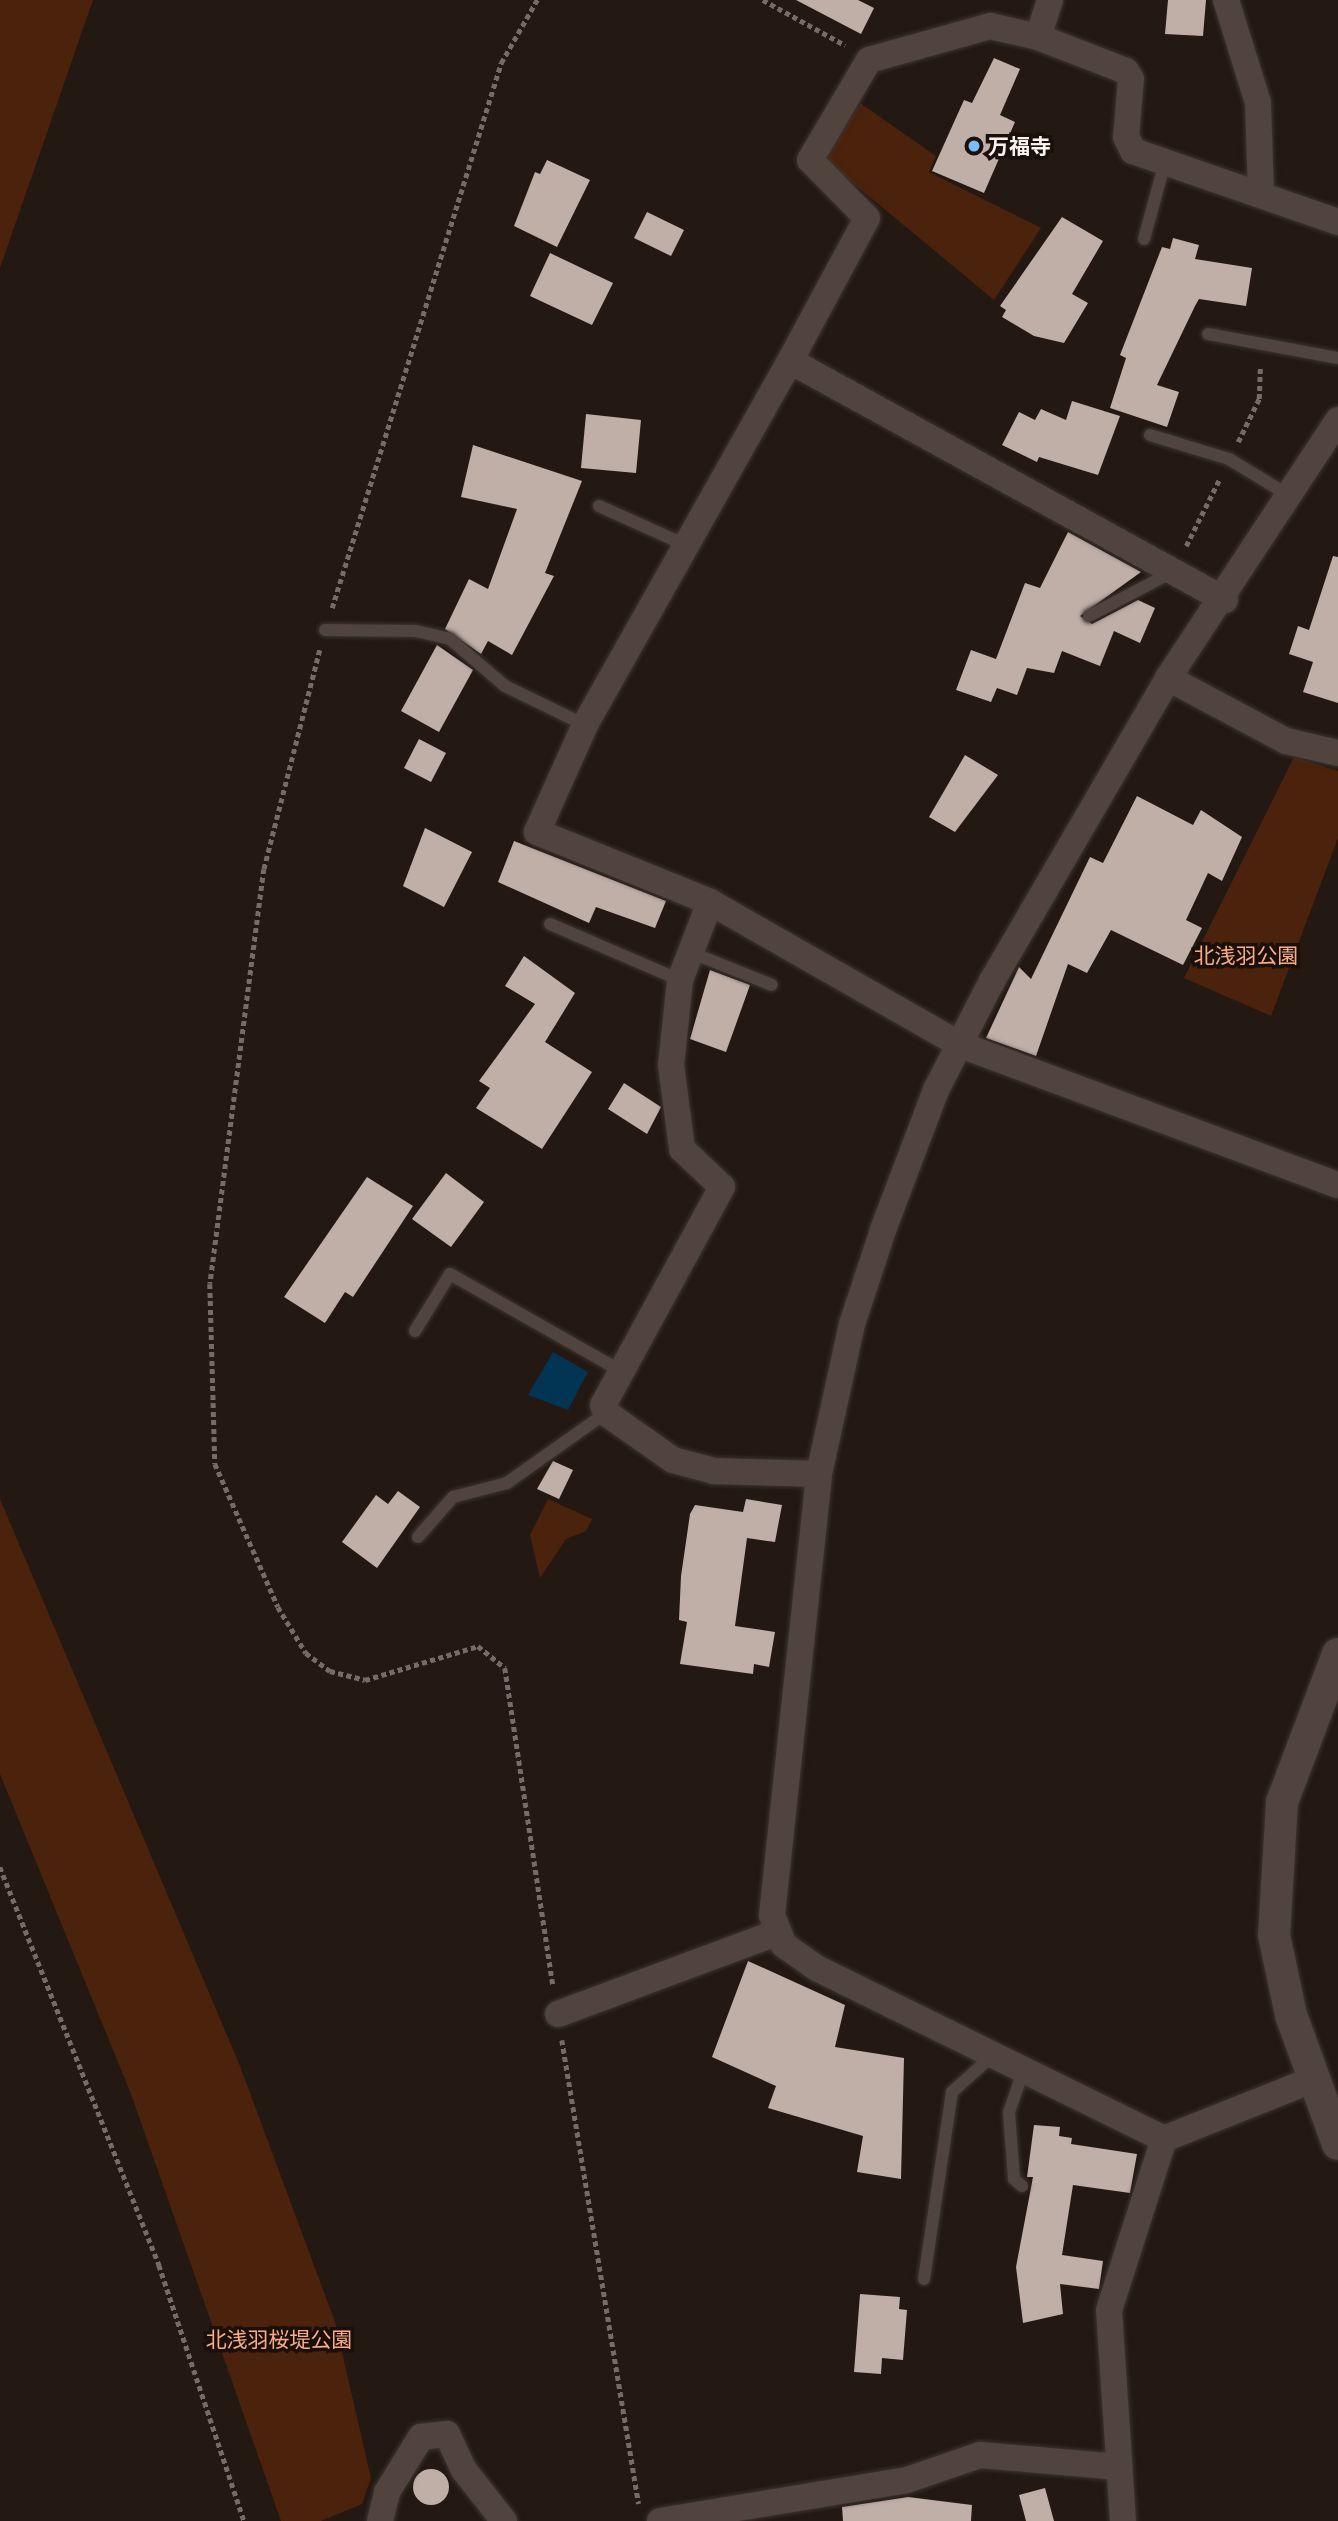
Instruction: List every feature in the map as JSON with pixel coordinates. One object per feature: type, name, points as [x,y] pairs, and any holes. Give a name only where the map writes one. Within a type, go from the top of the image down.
[{"type":"street","points":[[1038,37],[1050,0]]},
{"type":"street","points":[[1226,0],[1258,103],[1261,192]]},
{"type":"street","points":[[1338,222],[1261,192],[1133,151],[1126,137],[1131,79],[1126,71],[1038,37],[990,26],[869,60],[810,160],[867,218],[790,361],[683,544],[585,725],[537,832],[710,902],[961,1045],[1338,1185]]},
{"type":"street","points":[[790,361],[1225,600]]},
{"type":"street","points":[[1312,2080],[1164,2139],[1023,2072],[791,1953],[776,1933],[773,1879],[819,1474],[860,1300],[936,1090],[1168,678],[1225,600],[1338,420]]},
{"type":"street","points":[[1168,678],[1286,741],[1338,753]]},
{"type":"street","points":[[710,902],[680,980],[671,1065],[677,1132],[682,1149],[722,1187],[619,1370],[603,1405],[606,1413],[673,1460],[692,1466],[819,1474]]},
{"type":"street","points":[[1338,1654],[1282,1802],[1274,1870],[1274,1935],[1312,2080],[1338,2144]]},
{"type":"street","points":[[558,2014],[776,1933]]},
{"type":"street","points":[[1123,2521],[1109,2310],[1164,2139]]},
{"type":"street","points":[[380,2521],[387,2492],[421,2437],[447,2434],[464,2470],[503,2521]]},
{"type":"street","points":[[650,2514],[906,2480],[980,2455],[1119,2466]]},
{"type":"lane","points":[[1144,239],[1165,162]]},
{"type":"lane","points":[[1208,334],[1338,358]]},
{"type":"lane","points":[[1150,435],[1229,459],[1290,496]]},
{"type":"lane","points":[[599,506],[683,544]]},
{"type":"lane","points":[[1089,616],[1173,571]]},
{"type":"lane","points":[[325,630],[416,631],[450,639],[505,686],[585,725]]},
{"type":"lane","points":[[550,923],[680,980]]},
{"type":"lane","points":[[689,952],[772,985]]},
{"type":"lane","points":[[415,1331],[450,1274],[619,1370]]},
{"type":"lane","points":[[418,1536],[453,1497],[507,1483],[606,1413]]},
{"type":"lane","points":[[924,2279],[952,2092],[992,2056]]},
{"type":"lane","points":[[1022,2186],[1014,2179],[1009,2112],[1023,2072]]},
{"type":"path","points":[[763,0],[869,60]]},
{"type":"path","points":[[211,1284],[215,1465],[278,1607],[306,1653],[330,1671],[365,1680],[478,1646],[505,1668],[558,2014],[650,2514]]},
{"type":"path","points":[[0,1867],[159,2265],[244,2521]]},
{"type":"green space","points":[[0,0],[93,0],[0,268]]},
{"type":"green space","points":[[860,103],[936,156],[929,172],[1041,228],[994,300],[824,159]]},
{"type":"green space","name":"北浅羽公園","points":[[1294,757],[1338,771],[1338,838],[1271,1016],[1184,978]]},
{"type":"green space","name":"北浅羽桜堤公園","points":[[0,1499],[240,2066],[335,2322],[371,2478],[362,2504],[321,2521],[281,2521],[131,2094],[0,1774]]},
{"type":"green space","points":[[548,1499],[592,1519],[586,1531],[566,1539],[540,1578],[530,1535]]},
{"type":"water","points":[[553,1352],[588,1372],[568,1410],[528,1395]]},
{"type":"building","points":[[796,0],[858,0],[874,8],[861,34]]},
{"type":"building","points":[[1168,0],[1206,0],[1203,36],[1165,34]]},
{"type":"building","name":"万福寺","points":[[994,58],[1020,69],[1000,115],[1015,122],[984,193],[932,171],[964,100],[972,103]]},
{"type":"building","points":[[547,160],[590,180],[557,247],[514,226],[535,172],[540,174]]},
{"type":"building","points":[[647,212],[684,230],[671,256],[634,238]]},
{"type":"building","points":[[1062,217],[1103,241],[1072,294],[1088,303],[1064,343],[1034,336],[1002,317],[1006,310],[1000,306]]},
{"type":"building","points":[[1173,238],[1199,245],[1195,259],[1252,268],[1246,306],[1199,299],[1195,306],[1157,385],[1179,392],[1167,427],[1110,408],[1126,358],[1120,355],[1162,247],[1170,249]]},
{"type":"building","points":[[550,253],[613,283],[592,325],[530,296]]},
{"type":"building","points":[[1072,401],[1120,416],[1098,475],[1039,457],[1037,462],[1002,445],[1019,412],[1035,420],[1041,409],[1066,420]]},
{"type":"building","points":[[586,414],[641,420],[636,473],[581,468]]},
{"type":"building","points":[[473,445],[582,481],[545,573],[554,576],[512,655],[488,641],[481,654],[445,629],[469,579],[488,589],[517,509],[461,497]]},
{"type":"building","points":[[1068,532],[1141,572],[1080,616],[1092,624],[1138,600],[1155,608],[1140,643],[1114,631],[1100,666],[1062,651],[1054,673],[1027,668],[1017,695],[997,688],[991,702],[956,690],[971,650],[996,659],[1025,583],[1040,588]]},
{"type":"building","points":[[1333,556],[1338,557],[1338,703],[1303,692],[1313,662],[1289,654],[1298,626],[1309,630]]},
{"type":"building","points":[[437,645],[473,670],[439,732],[401,711]]},
{"type":"building","points":[[419,739],[446,753],[431,782],[404,768]]},
{"type":"building","points":[[965,755],[998,775],[955,832],[929,817]]},
{"type":"building","points":[[1137,796],[1193,825],[1201,810],[1242,837],[1222,881],[1208,873],[1186,920],[1202,928],[1183,965],[1111,930],[1087,973],[1068,964],[1036,1056],[986,1038],[1019,967],[1031,979],[1090,857],[1103,863]]},
{"type":"building","points":[[425,828],[472,852],[444,907],[403,886]]},
{"type":"building","points":[[514,841],[666,901],[655,928],[596,907],[589,923],[498,882]]},
{"type":"building","points":[[524,956],[575,993],[545,1042],[592,1072],[542,1149],[476,1108],[490,1088],[479,1081],[535,1004],[505,986]]},
{"type":"building","points":[[710,970],[750,985],[726,1052],[690,1039]]},
{"type":"building","points":[[624,1083],[661,1107],[647,1134],[608,1109]]},
{"type":"building","points":[[446,1173],[484,1202],[451,1247],[412,1219]]},
{"type":"building","points":[[367,1177],[413,1206],[353,1297],[345,1292],[325,1323],[284,1297]]},
{"type":"building","points":[[553,1461],[573,1470],[559,1499],[537,1489]]},
{"type":"building","points":[[398,1491],[420,1507],[377,1568],[342,1542],[376,1495],[388,1504]]},
{"type":"building","points":[[746,1499],[782,1505],[775,1542],[747,1538],[735,1626],[775,1632],[769,1667],[754,1664],[753,1674],[680,1664],[687,1622],[679,1620],[681,1576],[690,1514],[695,1505],[743,1512]]},
{"type":"building","points":[[748,1961],[845,2005],[835,2047],[904,2058],[901,2179],[857,2172],[863,2136],[768,2108],[776,2086],[712,2057]]},
{"type":"building","points":[[1034,2125],[1060,2127],[1059,2136],[1072,2138],[1071,2144],[1137,2154],[1130,2193],[1073,2185],[1062,2255],[1103,2261],[1099,2289],[1060,2284],[1063,2314],[1023,2323],[1016,2267],[1033,2177],[1027,2177]]},
{"type":"building","points":[[860,2294],[900,2297],[899,2309],[907,2310],[903,2360],[882,2358],[881,2374],[854,2372]]},
{"type":"building","points":[[431,2469],[444,2474],[449,2487],[444,2500],[431,2505],[418,2500],[413,2487],[418,2474]]},
{"type":"building","points":[[1045,2488],[1054,2521],[1026,2521],[1019,2495]]},
{"type":"building","points":[[908,2497],[972,2505],[971,2521],[843,2521],[842,2507]]},
{"type":"place","name":"万福寺","points":[[974,146]]}]
